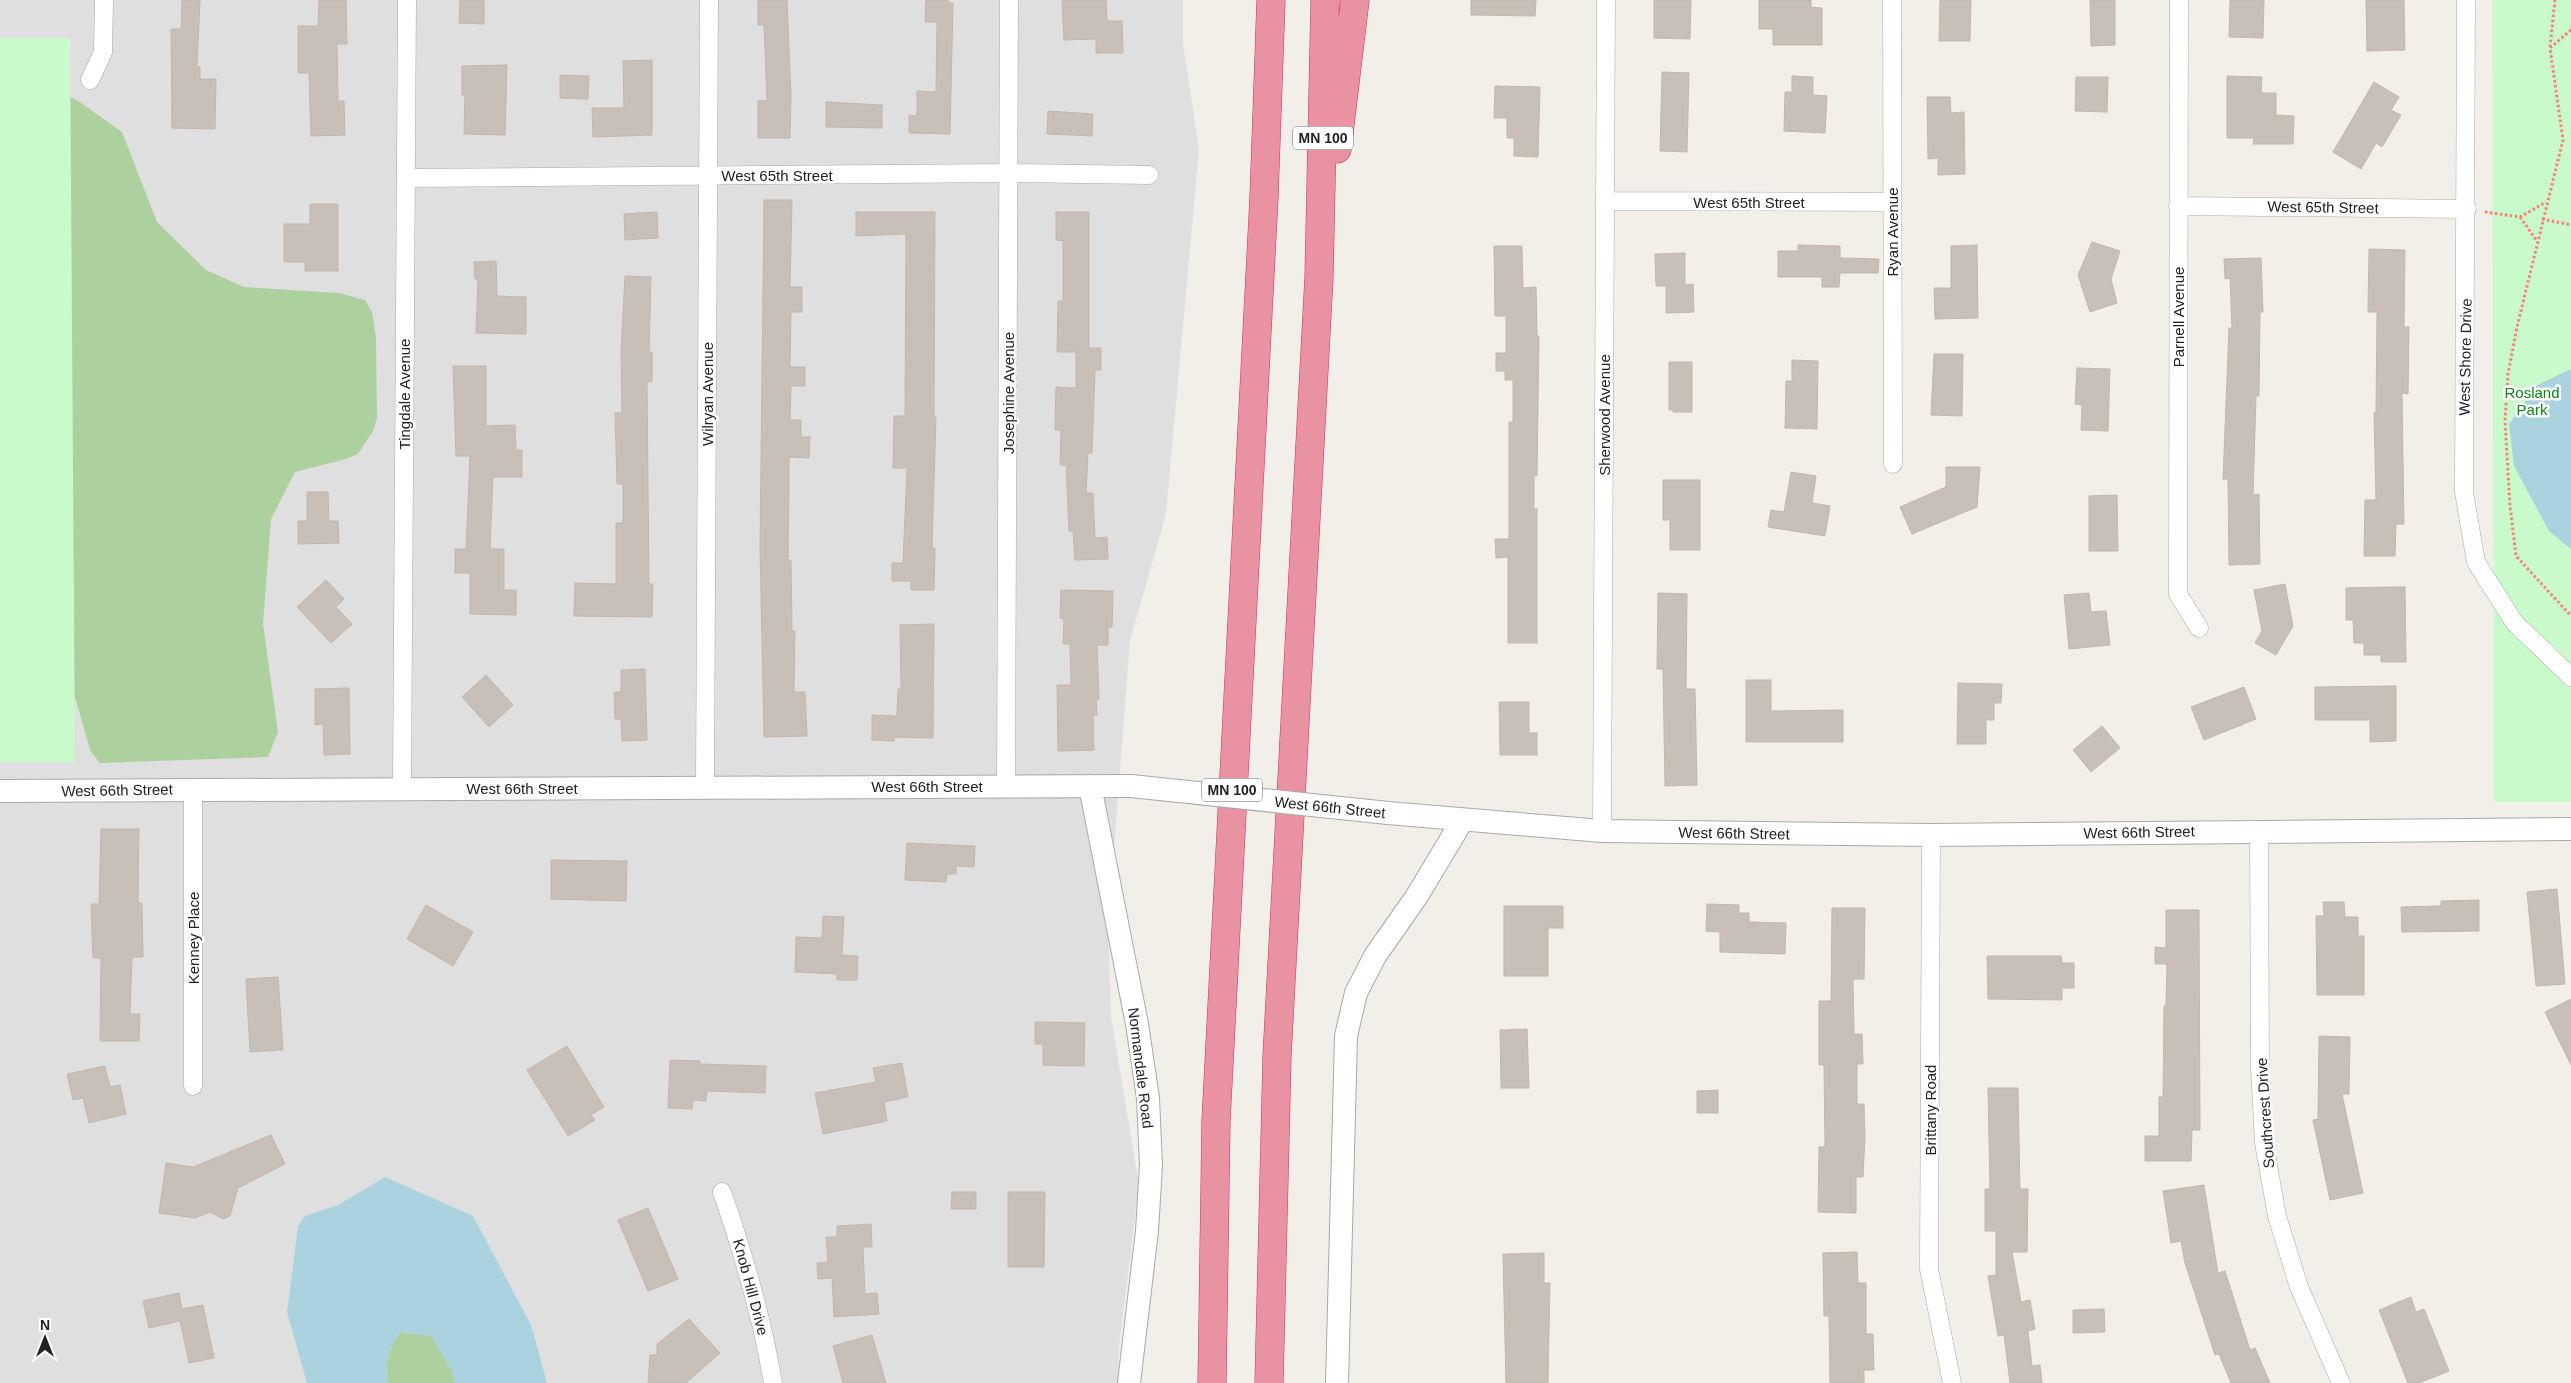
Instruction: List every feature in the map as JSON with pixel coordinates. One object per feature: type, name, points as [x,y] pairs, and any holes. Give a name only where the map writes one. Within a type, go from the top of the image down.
[{"type":"highway","name":"MN 100","points":[[1212,1383],[1216,1122],[1264,197],[1271,0]]},
{"type":"highway","name":"MN 100","points":[[1269,1383],[1278,1046],[1319,277],[1325,0]]},
{"type":"highway","points":[[1319,277],[1343,106],[1355,0]]},
{"type":"street","points":[[90,80],[103,52],[104,0]]},
{"type":"street","name":"Tingdale Avenue","points":[[402,788],[407,0]]},
{"type":"street","name":"Wilryan Avenue","points":[[705,787],[708,0]]},
{"type":"street","name":"Josephine Avenue","points":[[1006,786],[1009,0]]},
{"type":"street","name":"Sherwood Avenue","points":[[1602,831],[1606,0]]},
{"type":"street","name":"Ryan Avenue","points":[[1892,0],[1893,464]]},
{"type":"street","name":"Parnell Avenue","points":[[2179,0],[2178,594],[2199,628]]},
{"type":"street","name":"West Shore Drive","points":[[2466,0],[2467,209],[2464,492],[2476,562],[2514,622],[2571,677]]},
{"type":"street","name":"West 65th Street","points":[[406,178],[1008,173],[1149,175]]},
{"type":"street","name":"West 65th Street","points":[[1605,201],[1892,202]]},
{"type":"street","name":"West 65th Street","points":[[2178,206],[2467,209]]},
{"type":"street","name":"Normandale Road","points":[[1090,786],[1137,1024],[1148,1098],[1150,1165],[1147,1230],[1129,1383]]},
{"type":"street","name":"West 66th Street","points":[[0,792],[402,788],[1131,786],[1388,814],[1602,831],[1931,835],[2571,829]]},
{"type":"street","name":"Kenney Place","points":[[193,790],[193,1086]]},
{"type":"street","points":[[1337,1383],[1346,1036],[1356,992],[1375,956],[1417,896],[1462,821]]},
{"type":"street","name":"Southcrest Drive","points":[[2259,831],[2260,1068],[2264,1143],[2277,1216],[2296,1278],[2341,1383]]},
{"type":"street","name":"Brittany Road","points":[[1931,835],[1929,1269],[1952,1383]]},
{"type":"street","name":"Knob Hill Drive","points":[[722,1192],[746,1259],[764,1331],[773,1383]]},
{"type":"path","points":[[2555,0],[2552,12],[2550,48],[2563,140],[2558,167],[2542,219],[2517,327],[2508,374],[2505,421],[2512,530],[2516,556],[2571,616]]},
{"type":"path","points":[[2550,48],[2571,30]]},
{"type":"path","points":[[2467,209],[2520,217],[2547,202]]},
{"type":"path","points":[[2520,217],[2537,242]]},
{"type":"path","points":[[2542,219],[2571,225]]},
{"type":"shaded area","points":[[0,0],[1183,0],[1183,44],[1199,149],[1166,514],[1130,641],[1108,927],[1111,1017],[1139,1185],[1119,1347],[1118,1383],[0,1383]]},
{"type":"green space","name":"Rosland Park","points":[[2492,0],[2571,0],[2571,802],[2494,802]]},
{"type":"green space","points":[[0,38],[70,38],[75,762],[0,762]]},
{"type":"green space","points":[[0,68],[77,100],[122,132],[157,222],[206,270],[244,287],[339,293],[365,300],[372,312],[376,338],[377,418],[373,431],[358,454],[346,459],[295,472],[271,519],[263,624],[278,732],[268,757],[100,763],[90,750],[76,700],[62,679]]},
{"type":"green space","points":[[400,1332],[431,1336],[452,1370],[454,1383],[388,1383],[386,1370],[388,1356]]},
{"type":"water","points":[[2571,369],[2571,549],[2549,531],[2514,466],[2509,424],[2536,386]]},
{"type":"water","points":[[385,1177],[473,1216],[531,1325],[547,1383],[454,1383],[452,1370],[431,1336],[401,1332],[388,1356],[386,1370],[388,1383],[307,1383],[287,1312],[298,1227],[305,1216],[338,1205]]},
{"type":"building","points":[[182,0],[200,0],[197,67],[200,67],[200,79],[216,79],[215,129],[172,128],[171,29],[181,29]]},
{"type":"building","points":[[319,0],[346,0],[347,44],[337,44],[338,101],[344,101],[345,135],[311,136],[309,73],[298,73],[298,26],[318,26]]},
{"type":"building","points":[[460,0],[484,0],[484,24],[459,23]]},
{"type":"building","points":[[758,0],[787,0],[791,97],[790,138],[758,138],[758,100],[767,101],[764,25],[758,25]]},
{"type":"building","points":[[926,0],[948,0],[948,3],[953,3],[950,134],[909,133],[909,115],[917,116],[917,91],[936,92],[937,22],[925,22]]},
{"type":"building","points":[[1062,0],[1106,0],[1107,21],[1122,21],[1123,53],[1096,53],[1096,39],[1064,40]]},
{"type":"building","points":[[1471,0],[1536,0],[1535,16],[1471,15]]},
{"type":"building","points":[[1654,0],[1691,0],[1690,39],[1654,38]]},
{"type":"building","points":[[1759,0],[1811,0],[1811,7],[1822,8],[1822,45],[1773,45],[1773,29],[1759,29]]},
{"type":"building","points":[[1940,0],[1971,0],[1970,41],[1939,41]]},
{"type":"building","points":[[2090,0],[2115,0],[2115,45],[2091,46]]},
{"type":"building","points":[[2230,0],[2264,0],[2263,38],[2229,37]]},
{"type":"building","points":[[2366,0],[2404,0],[2405,50],[2367,51]]},
{"type":"building","points":[[652,60],[652,135],[593,137],[592,108],[624,108],[623,61]]},
{"type":"building","points":[[507,65],[505,135],[464,134],[465,95],[462,95],[462,66]]},
{"type":"building","points":[[1662,72],[1689,73],[1687,152],[1660,151]]},
{"type":"building","points":[[560,75],[589,76],[588,99],[560,98]]},
{"type":"building","points":[[1792,76],[1813,77],[1813,95],[1827,96],[1825,133],[1784,131],[1785,92],[1792,92]]},
{"type":"building","points":[[2227,76],[2262,77],[2261,93],[2276,93],[2276,115],[2294,116],[2293,144],[2253,144],[2254,138],[2227,138]]},
{"type":"building","points":[[2076,77],[2108,77],[2107,112],[2075,111]]},
{"type":"building","points":[[2374,82],[2399,97],[2391,110],[2401,115],[2382,147],[2376,143],[2361,169],[2333,152]]},
{"type":"building","points":[[1495,86],[1540,87],[1538,157],[1514,156],[1514,138],[1507,138],[1507,118],[1494,118]]},
{"type":"building","points":[[1927,97],[1950,97],[1951,113],[1964,112],[1965,174],[1938,175],[1938,158],[1928,159]]},
{"type":"building","points":[[826,102],[882,105],[882,128],[826,127]]},
{"type":"building","points":[[1048,111],[1093,114],[1092,136],[1047,134]]},
{"type":"building","points":[[764,200],[792,200],[790,287],[802,287],[802,312],[791,312],[790,367],[805,367],[805,386],[791,386],[790,420],[801,420],[801,437],[810,437],[809,458],[789,457],[788,560],[791,560],[792,631],[795,631],[794,692],[805,692],[807,736],[764,737],[760,548]]},
{"type":"building","points":[[310,204],[338,204],[338,271],[305,271],[305,262],[284,262],[284,224],[310,224]]},
{"type":"building","points":[[657,212],[658,238],[625,240],[624,214]]},
{"type":"building","points":[[856,212],[935,212],[934,417],[936,417],[932,548],[935,548],[934,590],[911,590],[911,581],[892,581],[892,563],[903,563],[907,468],[893,468],[894,416],[905,416],[906,234],[856,236]]},
{"type":"building","points":[[1056,212],[1089,212],[1089,348],[1101,348],[1101,370],[1095,370],[1092,453],[1088,453],[1086,493],[1093,493],[1095,538],[1107,537],[1108,559],[1075,560],[1073,531],[1069,531],[1066,465],[1060,465],[1061,430],[1055,430],[1056,387],[1076,388],[1076,352],[1057,352],[1058,301],[1063,301],[1063,241],[1056,240]]},
{"type":"building","points":[[2092,242],[2120,251],[2111,279],[2117,303],[2090,312],[2078,275]]},
{"type":"building","points":[[1798,245],[1840,246],[1840,258],[1879,259],[1878,273],[1840,273],[1839,287],[1822,287],[1822,277],[1778,277],[1778,251],[1798,251]]},
{"type":"building","points":[[1977,245],[1978,318],[1935,319],[1934,288],[1951,288],[1951,246]]},
{"type":"building","points":[[1494,246],[1522,246],[1523,288],[1536,287],[1537,336],[1539,336],[1537,476],[1534,476],[1534,509],[1537,509],[1537,643],[1508,643],[1508,557],[1496,558],[1495,539],[1509,539],[1509,422],[1513,422],[1513,380],[1505,380],[1505,371],[1496,371],[1496,353],[1506,353],[1506,316],[1495,316]]},
{"type":"building","points":[[2369,249],[2405,250],[2404,327],[2409,327],[2408,394],[2402,393],[2404,524],[2396,524],[2395,556],[2364,556],[2365,500],[2376,500],[2374,413],[2376,413],[2377,312],[2368,312]]},
{"type":"building","points":[[1685,253],[1685,285],[1693,284],[1694,312],[1666,313],[1666,286],[1656,286],[1655,254]]},
{"type":"building","points":[[2261,258],[2263,312],[2260,312],[2259,396],[2256,396],[2253,495],[2259,494],[2260,564],[2229,565],[2228,479],[2223,479],[2229,328],[2232,328],[2230,278],[2225,279],[2224,259]]},
{"type":"building","points":[[496,261],[497,296],[526,297],[526,334],[476,333],[478,279],[475,279],[474,262]]},
{"type":"building","points":[[625,276],[651,277],[649,352],[652,352],[652,382],[647,382],[649,584],[653,584],[652,617],[574,616],[575,583],[616,584],[616,523],[623,523],[623,484],[617,484],[615,413],[622,413],[621,352]]},
{"type":"building","points":[[1934,354],[1963,354],[1962,416],[1931,415]]},
{"type":"building","points":[[1792,360],[1818,361],[1817,429],[1785,428],[1786,381],[1792,381]]},
{"type":"building","points":[[1669,362],[1692,362],[1692,412],[1673,412],[1673,410],[1669,410]]},
{"type":"building","points":[[453,366],[486,366],[486,426],[515,425],[516,450],[522,450],[522,477],[493,477],[490,549],[504,549],[504,590],[516,590],[516,615],[470,614],[470,573],[455,573],[455,549],[466,549],[470,456],[456,456]]},
{"type":"building","points":[[2077,368],[2110,369],[2108,431],[2081,430],[2082,405],[2075,404]]},
{"type":"building","points":[[1946,467],[1980,467],[1977,507],[1912,534],[1900,507],[1946,487]]},
{"type":"building","points":[[1791,472],[1816,476],[1812,503],[1830,506],[1825,536],[1768,527],[1771,510],[1784,512]]},
{"type":"building","points":[[1663,480],[1700,480],[1700,550],[1670,550],[1670,520],[1663,520]]},
{"type":"building","points":[[307,492],[328,492],[329,521],[338,521],[339,543],[298,544],[298,521],[307,521]]},
{"type":"building","points":[[2117,495],[2118,551],[2089,551],[2089,496]]},
{"type":"building","points":[[326,580],[344,599],[336,607],[352,624],[331,643],[297,607]]},
{"type":"building","points":[[2285,584],[2293,626],[2276,655],[2255,643],[2262,631],[2254,590]]},
{"type":"building","points":[[2405,587],[2406,662],[2381,662],[2381,655],[2364,655],[2364,643],[2354,643],[2353,620],[2346,620],[2346,588]]},
{"type":"building","points":[[1061,590],[1113,591],[1112,627],[1108,627],[1108,645],[1097,645],[1099,700],[1096,700],[1097,715],[1093,715],[1094,750],[1058,751],[1057,685],[1071,685],[1070,644],[1063,644],[1064,619],[1060,618]]},
{"type":"building","points":[[1658,593],[1687,594],[1686,689],[1695,689],[1697,785],[1665,786],[1663,669],[1657,669]]},
{"type":"building","points":[[2089,593],[2091,612],[2106,611],[2110,645],[2069,649],[2064,595]]},
{"type":"building","points":[[934,624],[933,738],[894,737],[894,741],[872,740],[872,715],[897,716],[898,689],[901,689],[900,625]]},
{"type":"building","points":[[645,669],[647,740],[622,741],[621,719],[615,719],[614,692],[621,692],[621,670]]},
{"type":"building","points":[[486,675],[513,705],[489,727],[462,697]]},
{"type":"building","points":[[1746,680],[1771,680],[1771,711],[1843,710],[1843,742],[1746,742]]},
{"type":"building","points":[[1958,683],[2002,684],[2001,703],[1994,703],[1994,720],[1986,720],[1986,744],[1957,744]]},
{"type":"building","points":[[2396,686],[2396,741],[2370,742],[2370,720],[2315,720],[2315,687]]},
{"type":"building","points":[[2244,687],[2256,719],[2204,740],[2191,707]]},
{"type":"building","points":[[349,688],[350,754],[324,755],[323,724],[315,725],[315,689]]},
{"type":"building","points":[[1499,702],[1529,702],[1529,733],[1537,733],[1537,755],[1500,755]]},
{"type":"building","points":[[2102,726],[2120,748],[2091,772],[2073,750]]},
{"type":"building","points":[[101,829],[139,829],[138,903],[142,903],[143,957],[132,957],[130,1014],[140,1014],[139,1041],[100,1041],[101,958],[93,958],[91,904],[99,904]]},
{"type":"building","points":[[907,843],[975,846],[974,867],[956,866],[956,874],[947,874],[946,882],[905,880]]},
{"type":"building","points":[[551,860],[627,861],[626,901],[551,899]]},
{"type":"building","points":[[2557,889],[2565,984],[2536,986],[2527,892]]},
{"type":"building","points":[[2479,900],[2479,931],[2402,932],[2401,907],[2441,906],[2441,901]]},
{"type":"building","points":[[2323,902],[2344,902],[2345,917],[2358,917],[2358,936],[2364,936],[2364,995],[2317,995],[2316,916],[2324,916]]},
{"type":"building","points":[[1707,904],[1739,905],[1739,913],[1749,913],[1749,922],[1786,923],[1785,954],[1720,952],[1720,932],[1706,931]]},
{"type":"building","points":[[426,905],[473,932],[453,966],[407,939]]},
{"type":"building","points":[[1504,906],[1563,906],[1563,928],[1548,928],[1548,976],[1504,976]]},
{"type":"building","points":[[1832,908],[1865,908],[1864,979],[1853,979],[1854,1034],[1862,1034],[1863,1064],[1857,1064],[1857,1104],[1864,1104],[1865,1137],[1863,1177],[1856,1177],[1856,1213],[1818,1212],[1819,1147],[1825,1147],[1824,1065],[1819,1065],[1819,1001],[1831,1001]]},
{"type":"building","points":[[2166,910],[2199,910],[2200,1130],[2192,1130],[2191,1161],[2145,1161],[2145,1136],[2159,1136],[2159,1097],[2163,1097],[2164,1006],[2166,1006],[2167,964],[2155,964],[2155,947],[2166,948]]},
{"type":"building","points":[[823,916],[844,917],[842,955],[858,956],[857,980],[837,980],[837,974],[795,972],[796,937],[822,938]]},
{"type":"building","points":[[1987,956],[2061,956],[2062,963],[2074,963],[2074,988],[2062,988],[2062,1000],[1988,999]]},
{"type":"building","points":[[278,977],[283,1050],[250,1052],[246,979]]},
{"type":"building","points":[[2571,999],[2571,1065],[2545,1012]]},
{"type":"building","points":[[1035,1022],[1085,1023],[1084,1066],[1043,1065],[1043,1044],[1035,1044]]},
{"type":"building","points":[[1527,1029],[1529,1088],[1501,1088],[1500,1030]]},
{"type":"building","points":[[2319,1036],[2350,1037],[2349,1094],[2342,1094],[2363,1193],[2330,1200],[2313,1120],[2318,1119]]},
{"type":"building","points":[[567,1046],[604,1107],[591,1115],[595,1120],[568,1136],[527,1070]]},
{"type":"building","points":[[670,1060],[700,1061],[700,1064],[766,1066],[765,1093],[707,1091],[706,1101],[693,1100],[692,1109],[668,1108]]},
{"type":"building","points":[[902,1063],[908,1097],[884,1102],[887,1121],[823,1134],[815,1093],[876,1082],[873,1068]]},
{"type":"building","points":[[105,1066],[110,1087],[120,1085],[126,1114],[89,1123],[83,1098],[73,1100],[67,1074]]},
{"type":"building","points":[[1988,1088],[2018,1088],[2020,1189],[2028,1189],[2027,1252],[2012,1252],[2021,1302],[2030,1300],[2035,1329],[2028,1331],[2032,1366],[2040,1365],[2042,1383],[2010,1383],[2004,1335],[1998,1336],[1988,1276],[1996,1275],[1996,1231],[1985,1231],[1985,1189],[1990,1189]]},
{"type":"building","points":[[1718,1090],[1718,1113],[1697,1113],[1697,1091]]},
{"type":"building","points":[[271,1135],[285,1164],[238,1188],[230,1216],[223,1219],[210,1212],[195,1218],[159,1213],[166,1163],[193,1167]]},
{"type":"building","points":[[2204,1185],[2218,1273],[2225,1271],[2250,1350],[2255,1348],[2270,1383],[2231,1383],[2219,1354],[2215,1355],[2185,1263],[2181,1241],[2171,1243],[2163,1191]]},
{"type":"building","points":[[952,1192],[976,1192],[976,1209],[951,1209]]},
{"type":"building","points":[[1008,1192],[1045,1192],[1044,1267],[1008,1267]]},
{"type":"building","points":[[648,1208],[678,1279],[648,1291],[618,1220]]},
{"type":"building","points":[[871,1224],[872,1247],[863,1247],[865,1294],[877,1293],[879,1314],[834,1317],[832,1278],[818,1279],[817,1263],[828,1262],[826,1237],[837,1237],[837,1226]]},
{"type":"building","points":[[1857,1252],[1858,1283],[1866,1283],[1866,1334],[1873,1334],[1874,1370],[1864,1370],[1864,1383],[1830,1383],[1829,1316],[1824,1316],[1823,1253]]},
{"type":"building","points":[[1544,1253],[1544,1283],[1550,1283],[1548,1383],[1506,1383],[1503,1254]]},
{"type":"building","points":[[179,1293],[182,1309],[203,1305],[214,1358],[189,1363],[180,1321],[149,1328],[143,1301]]},
{"type":"building","points":[[2411,1297],[2416,1312],[2424,1309],[2449,1371],[2419,1383],[2408,1383],[2379,1310]]},
{"type":"building","points":[[2104,1309],[2105,1332],[2073,1333],[2073,1310]]},
{"type":"building","points":[[689,1319],[720,1353],[686,1383],[648,1383],[650,1355],[657,1355],[657,1344]]},
{"type":"building","points":[[872,1335],[886,1383],[843,1383],[833,1346]]}]
